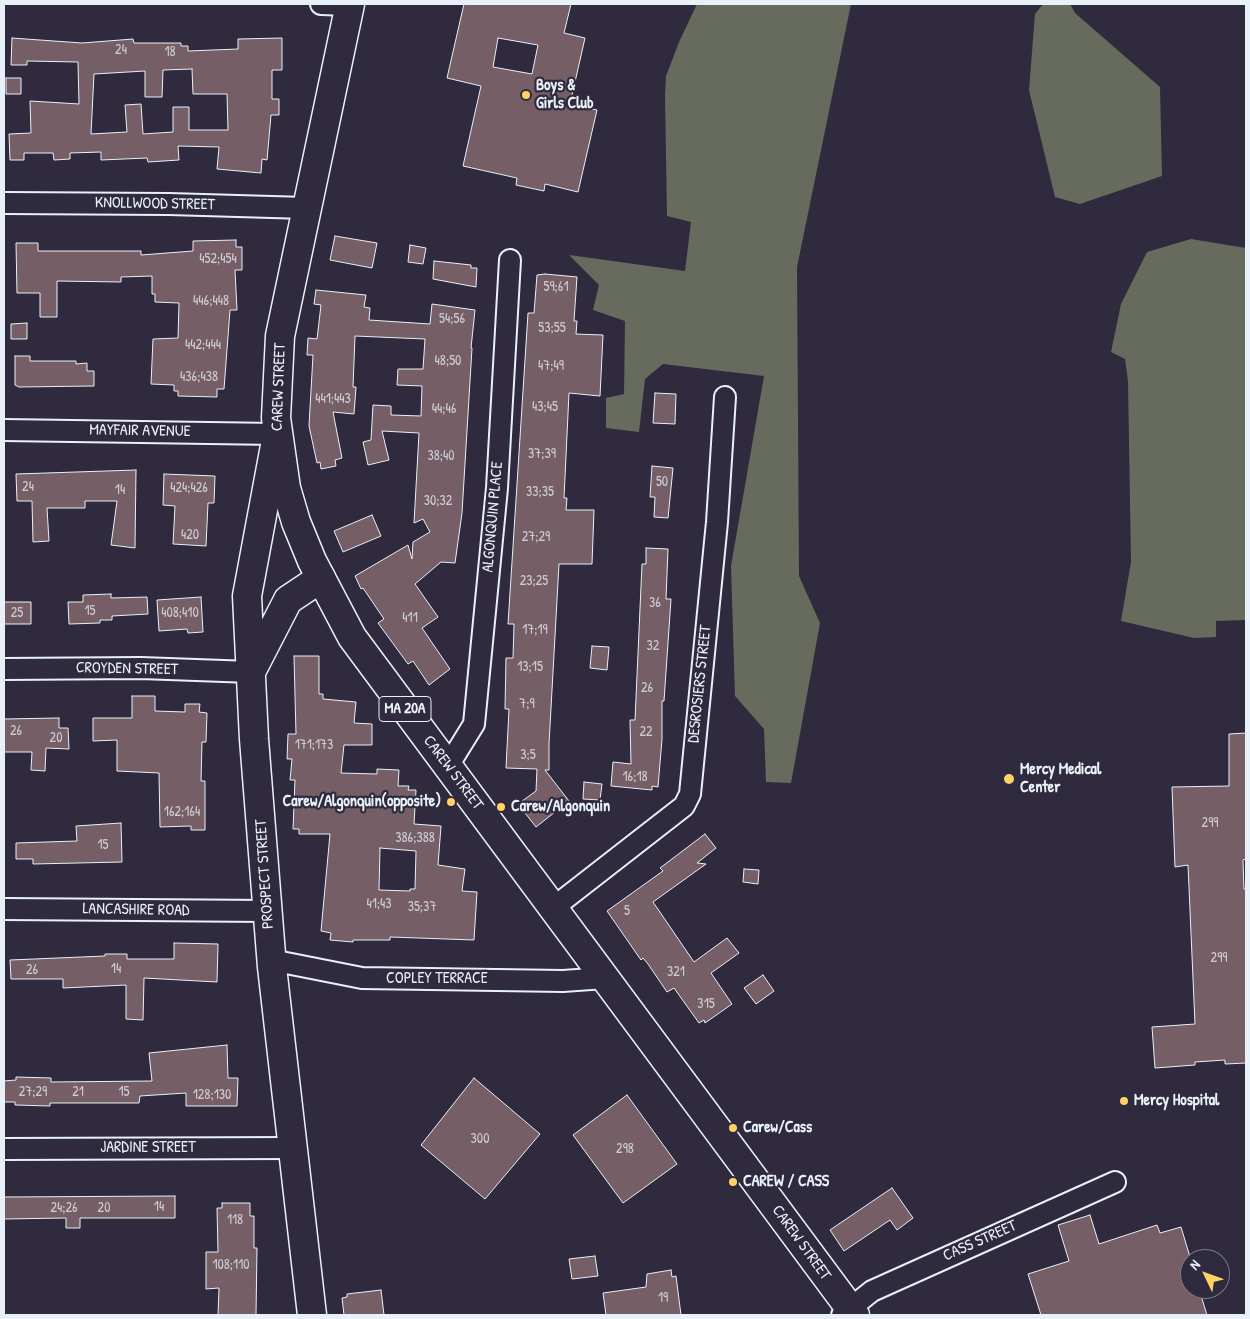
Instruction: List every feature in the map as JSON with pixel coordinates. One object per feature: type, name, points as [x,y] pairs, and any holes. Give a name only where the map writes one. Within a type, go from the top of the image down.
[{"type":"main road","name":"CAREW STREET","points":[[349,5],[280,336],[276,391],[277,434],[286,488],[296,522],[321,578],[352,636],[605,978],[849,1313]]},
{"type":"main road","name":"PROSPECT STREET","points":[[277,434],[247,596],[271,960],[312,1315]]},
{"type":"main road","points":[[251,672],[288,600],[321,578]]},
{"type":"street","points":[[321,4],[349,5]]},
{"type":"street","name":"KNOLLWOOD STREET","points":[[4,204],[169,204],[306,208]]},
{"type":"street","name":"ALGONQUIN PLACE","points":[[448,766],[474,724],[497,488],[510,260]]},
{"type":"street","name":"DESROSIERS STREET","points":[[553,908],[684,806],[690,794],[717,522],[725,397]]},
{"type":"street","name":"MAYFAIR AVENUE","points":[[4,430],[277,434]]},
{"type":"street","name":"CROYDEN STREET","points":[[4,669],[141,668],[251,672]]},
{"type":"street","name":"LANCASHIRE ROAD","points":[[4,909],[268,911]]},
{"type":"street","name":"COPLEY TERRACE","points":[[271,960],[362,978],[563,980],[605,978]]},
{"type":"street","name":"JARDINE STREET","points":[[4,1149],[292,1148]]},
{"type":"street","name":"CASS STREET","points":[[849,1313],[872,1291],[917,1269],[1115,1182]]},
{"type":"shaded area","points":[[697,4],[851,4],[797,267],[799,576],[820,623],[791,783],[766,782],[764,729],[735,696],[731,566],[764,376],[663,364],[645,379],[639,432],[606,428],[606,398],[624,394],[625,321],[593,310],[599,285],[569,255],[685,271],[691,222],[667,216],[665,96],[666,76],[679,42]]},
{"type":"shaded area","points":[[1043,4],[1070,4],[1075,13],[1160,87],[1162,176],[1080,204],[1055,197],[1029,90],[1035,14]]},
{"type":"shaded area","points":[[1191,239],[1246,248],[1246,620],[1216,621],[1216,637],[1194,638],[1121,621],[1131,562],[1128,381],[1125,359],[1111,352],[1121,304],[1147,252]]},
{"type":"building","name":"Boys & Girls Club","points":[[464,4],[571,4],[564,33],[585,38],[570,104],[597,110],[578,192],[545,184],[544,191],[516,185],[517,178],[463,166],[481,86],[447,78]],"holes":[[[498,38],[538,45],[532,74],[493,67]]]},
{"type":"building","points":[[12,38],[82,43],[133,39],[134,43],[181,43],[181,46],[188,46],[188,51],[238,49],[238,39],[282,38],[282,70],[272,70],[272,99],[279,99],[279,115],[271,115],[267,160],[262,159],[261,173],[217,169],[219,147],[178,146],[179,160],[148,162],[147,158],[101,160],[101,152],[70,153],[70,159],[54,160],[53,153],[24,153],[24,160],[10,160],[9,134],[31,133],[30,101],[79,104],[78,62],[27,61],[27,65],[11,65]],"holes":[[[192,69],[193,94],[227,94],[228,130],[189,130],[189,107],[173,107],[173,132],[143,134],[141,104],[125,105],[127,132],[91,134],[94,74],[145,71],[145,97],[162,97],[163,70]]]},
{"type":"building","points":[[6,78],[21,78],[21,94],[6,94]]},
{"type":"building","points":[[335,236],[377,243],[372,268],[330,260]]},
{"type":"building","points":[[236,240],[236,247],[242,247],[242,270],[235,270],[237,310],[230,310],[224,389],[217,389],[217,397],[178,396],[178,391],[174,391],[174,385],[151,384],[153,339],[178,338],[179,303],[155,302],[155,294],[152,294],[152,276],[121,277],[121,282],[57,281],[57,317],[40,317],[40,293],[17,293],[16,243],[38,243],[38,251],[141,251],[141,255],[193,251],[193,241]]},
{"type":"building","points":[[410,245],[426,248],[423,264],[408,262]]},
{"type":"building","points":[[434,261],[471,265],[471,268],[477,268],[476,287],[433,279]]},
{"type":"building","points":[[537,275],[577,277],[574,321],[577,321],[576,334],[603,335],[600,396],[569,393],[564,498],[567,498],[566,510],[594,510],[592,564],[559,564],[549,770],[545,770],[569,801],[536,827],[518,804],[536,791],[537,769],[506,768],[509,709],[505,709],[506,658],[513,658],[514,624],[508,624],[528,313],[534,313]]},
{"type":"building","points":[[316,290],[366,295],[364,307],[370,308],[369,320],[430,324],[432,304],[475,310],[471,348],[462,513],[455,563],[441,562],[415,584],[438,617],[422,628],[450,669],[429,685],[413,661],[408,664],[378,623],[384,619],[363,588],[361,589],[355,576],[408,545],[412,559],[413,542],[430,532],[423,519],[414,523],[419,433],[382,431],[389,460],[368,465],[363,442],[371,440],[373,405],[391,406],[391,415],[421,416],[422,386],[397,385],[398,369],[423,369],[425,339],[355,336],[353,387],[356,387],[354,414],[333,412],[342,458],[335,460],[336,466],[321,469],[320,462],[317,463],[309,426],[313,355],[307,355],[308,338],[317,339],[321,305],[314,304]]},
{"type":"building","points":[[27,323],[27,339],[11,339],[11,324]]},
{"type":"building","points":[[15,356],[30,356],[30,361],[76,361],[76,364],[87,363],[87,371],[94,371],[94,386],[19,387],[15,385]]},
{"type":"building","points":[[655,393],[676,394],[675,424],[653,423]]},
{"type":"building","points":[[652,466],[673,468],[668,518],[654,517],[655,497],[650,497]]},
{"type":"building","points":[[136,470],[135,548],[111,545],[117,501],[85,501],[85,508],[47,508],[49,541],[33,542],[32,501],[17,501],[16,474]]},
{"type":"building","points":[[164,474],[215,476],[214,503],[208,503],[206,546],[173,544],[175,506],[163,505]]},
{"type":"building","points":[[372,515],[381,536],[343,552],[334,531]]},
{"type":"building","points":[[646,548],[668,549],[666,599],[671,599],[664,701],[662,701],[662,739],[658,787],[652,786],[652,790],[611,786],[613,762],[631,764],[630,720],[635,720],[642,564],[646,564]]},
{"type":"building","points":[[111,594],[111,598],[147,597],[148,614],[112,616],[112,620],[100,620],[100,623],[69,624],[68,602],[83,602],[83,595]]},
{"type":"building","points":[[201,597],[203,632],[188,633],[187,629],[159,631],[157,600]]},
{"type":"building","points":[[4,602],[31,602],[31,624],[4,624]]},
{"type":"building","points":[[592,646],[609,647],[607,670],[590,668]]},
{"type":"building","points":[[294,656],[319,656],[319,694],[323,694],[323,699],[356,702],[354,723],[372,724],[372,745],[344,745],[341,773],[377,774],[377,769],[399,770],[398,786],[409,786],[408,790],[416,790],[414,824],[441,826],[438,865],[465,869],[462,891],[477,892],[474,940],[390,937],[390,940],[353,940],[353,942],[330,940],[331,933],[321,931],[330,834],[299,834],[299,829],[293,829],[295,780],[290,780],[292,759],[287,759],[288,734],[296,734]],"holes":[[[380,848],[416,851],[415,889],[410,889],[410,891],[379,890]]]},
{"type":"building","points":[[132,696],[155,696],[155,711],[185,712],[185,704],[200,704],[199,712],[207,713],[206,742],[202,742],[201,781],[205,781],[205,830],[191,830],[191,826],[160,827],[159,773],[117,771],[117,740],[93,741],[93,718],[132,718]]},
{"type":"building","points":[[59,718],[59,728],[68,728],[69,749],[46,748],[45,771],[31,770],[32,752],[4,752],[4,719]]},
{"type":"building","points":[[1246,733],[1246,859],[1243,860],[1244,889],[1246,889],[1246,1063],[1225,1064],[1225,1060],[1195,1062],[1195,1065],[1155,1068],[1152,1027],[1195,1024],[1188,865],[1175,867],[1172,787],[1229,786],[1229,734]]},
{"type":"building","points":[[584,782],[602,784],[600,800],[583,799]]},
{"type":"building","points":[[121,823],[122,862],[33,864],[33,859],[16,859],[16,843],[77,841],[76,826]]},
{"type":"building","points":[[705,834],[716,848],[697,863],[706,864],[653,902],[694,962],[727,938],[739,953],[711,973],[732,1004],[705,1023],[704,1020],[699,1023],[674,988],[667,992],[648,964],[643,958],[641,960],[607,911],[663,871],[660,868]]},
{"type":"building","points":[[744,869],[759,870],[758,884],[743,882]]},
{"type":"building","points":[[174,943],[218,944],[217,982],[144,978],[143,1020],[126,1019],[126,985],[63,988],[63,979],[11,979],[10,960],[105,956],[105,954],[127,954],[127,959],[174,959]]},
{"type":"building","points":[[763,975],[774,991],[756,1004],[744,988]]},
{"type":"building","points":[[227,1045],[228,1078],[238,1078],[237,1106],[186,1106],[186,1093],[140,1096],[139,1103],[50,1103],[50,1106],[15,1105],[15,1102],[4,1102],[4,1081],[16,1080],[16,1077],[51,1078],[51,1082],[152,1081],[149,1053]]},
{"type":"building","points":[[474,1078],[540,1134],[485,1199],[421,1145]]},
{"type":"building","points":[[627,1095],[677,1164],[623,1203],[573,1135]]},
{"type":"building","points":[[892,1188],[913,1218],[897,1230],[890,1220],[844,1251],[830,1230]]},
{"type":"building","points":[[175,1196],[175,1218],[80,1218],[80,1228],[66,1228],[66,1218],[4,1219],[4,1197]]},
{"type":"building","points":[[222,1203],[250,1203],[250,1216],[254,1216],[254,1248],[257,1248],[256,1315],[218,1315],[219,1288],[206,1289],[206,1252],[218,1252],[217,1208],[222,1208]]},
{"type":"building","points":[[1090,1215],[1099,1244],[1157,1225],[1160,1233],[1181,1227],[1188,1249],[1180,1249],[1180,1299],[1202,1299],[1207,1315],[1041,1315],[1028,1274],[1069,1261],[1058,1225]]},
{"type":"building","points":[[595,1256],[598,1276],[572,1279],[569,1259]]},
{"type":"building","points":[[671,1270],[672,1277],[676,1276],[681,1315],[606,1315],[603,1293],[646,1287],[647,1274]]},
{"type":"building","points":[[381,1290],[384,1315],[344,1315],[342,1298],[347,1297],[347,1294]]},
{"type":"place","name":"Boys & Girls Club","points":[[526,95]]},
{"type":"place","name":"Mercy Medical Center","points":[[1009,779]]},
{"type":"place","name":"Carew/Algonquin(opposite)","points":[[451,802]]},
{"type":"place","name":"Carew/Algonquin","points":[[501,807]]},
{"type":"place","name":"Mercy Hospital","points":[[1124,1101]]},
{"type":"place","name":"Carew/Cass","points":[[733,1128]]},
{"type":"place","name":"CAREW / CASS","points":[[733,1182]]}]
